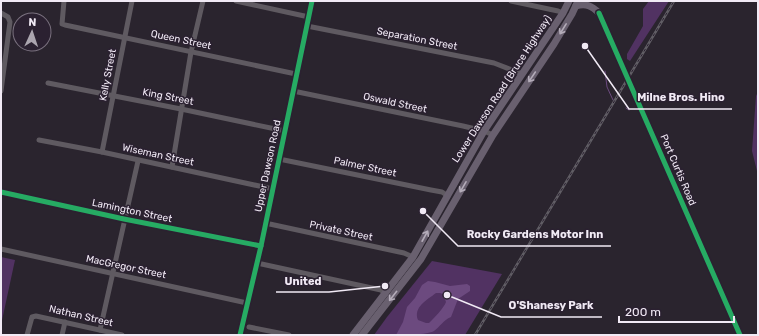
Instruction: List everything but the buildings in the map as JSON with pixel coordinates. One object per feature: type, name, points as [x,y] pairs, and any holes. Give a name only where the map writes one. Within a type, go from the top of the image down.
[{"type":"highway","name":"Lower Dawson Road (Bruce Highway)","points":[[353,335],[413,257],[484,131],[563,13],[569,1]]},
{"type":"highway","points":[[594,1],[599,13]]},
{"type":"highway","name":"Lower Dawson Road (Bruce Highway)","points":[[362,335],[421,259],[493,135],[572,14],[577,3]]},
{"type":"highway","points":[[577,3],[589,5],[599,13]]},
{"type":"street","name":"Queen Street","points":[[64,1],[62,24],[296,74]]},
{"type":"street","name":"Kelly Street","points":[[102,152],[132,1]]},
{"type":"street","points":[[172,167],[191,52],[203,1]]},
{"type":"street","points":[[236,1],[309,17]]},
{"type":"street","name":"Upper Dawson Road","points":[[240,335],[312,1]]},
{"type":"street","points":[[511,1],[563,13]]},
{"type":"street","points":[[1,13],[8,17],[10,22],[2,71],[1,91]]},
{"type":"street","name":"Port Curtis Road","points":[[599,13],[670,166],[740,335]]},
{"type":"street","name":"Separation Street","points":[[307,26],[494,63],[522,74]]},
{"type":"street","name":"King Street","points":[[48,83],[285,131]]},
{"type":"street","name":"Oswald Street","points":[[293,91],[484,131],[493,135]]},
{"type":"street","name":"Wiseman Street","points":[[39,140],[102,152],[272,189]]},
{"type":"street","name":"Palmer Street","points":[[279,158],[442,192],[448,196]]},
{"type":"street","points":[[100,330],[138,161]]},
{"type":"street","name":"Lamington Street","points":[[1,192],[124,219],[260,246]]},
{"type":"street","name":"Private Street","points":[[265,224],[404,253],[413,257]]},
{"type":"street","name":"MacGregor Street","points":[[1,249],[247,302]]},
{"type":"street","points":[[256,263],[380,290],[386,294]]},
{"type":"street","name":"Nathan Street","points":[[27,335],[32,317],[36,316],[122,335]]},
{"type":"street","points":[[62,335],[65,322]]},
{"type":"street","points":[[249,327],[289,335]]},
{"type":"shaded area","points":[[649,1],[669,1],[630,61],[627,59],[627,54],[643,26],[643,9]]},
{"type":"shaded area","points":[[758,92],[758,175],[752,151],[756,96]]},
{"type":"shaded area","points":[[1,257],[15,260],[1,325]]},
{"type":"shaded area","points":[[432,261],[502,274],[465,335],[374,335],[387,317]]},
{"type":"shaded area","points":[[428,281],[450,286],[467,284],[470,286],[470,291],[458,299],[451,317],[434,331],[421,334],[396,335],[403,322],[407,307],[415,298],[422,285]],"holes":[[[436,293],[443,294],[446,302],[441,310],[429,323],[418,320],[417,311],[422,304]]]},
{"type":"waterway","points":[[605,71],[607,87],[613,100]]},
{"type":"railway","points":[[475,335],[674,1]]},
{"type":"cycle path","points":[[240,335],[261,246],[312,1]]},
{"type":"cycle path","points":[[599,13],[740,335]]},
{"type":"cycle path","points":[[1,192],[124,219],[261,246]]},
{"type":"place","name":"Milne Bros. Hino","points":[[585,46]]},
{"type":"place","name":"Rocky Gardens Motor Inn","points":[[423,211]]},
{"type":"place","name":"United","points":[[385,286]]},
{"type":"place","name":"O'Shanesy Park","points":[[447,295]]}]
